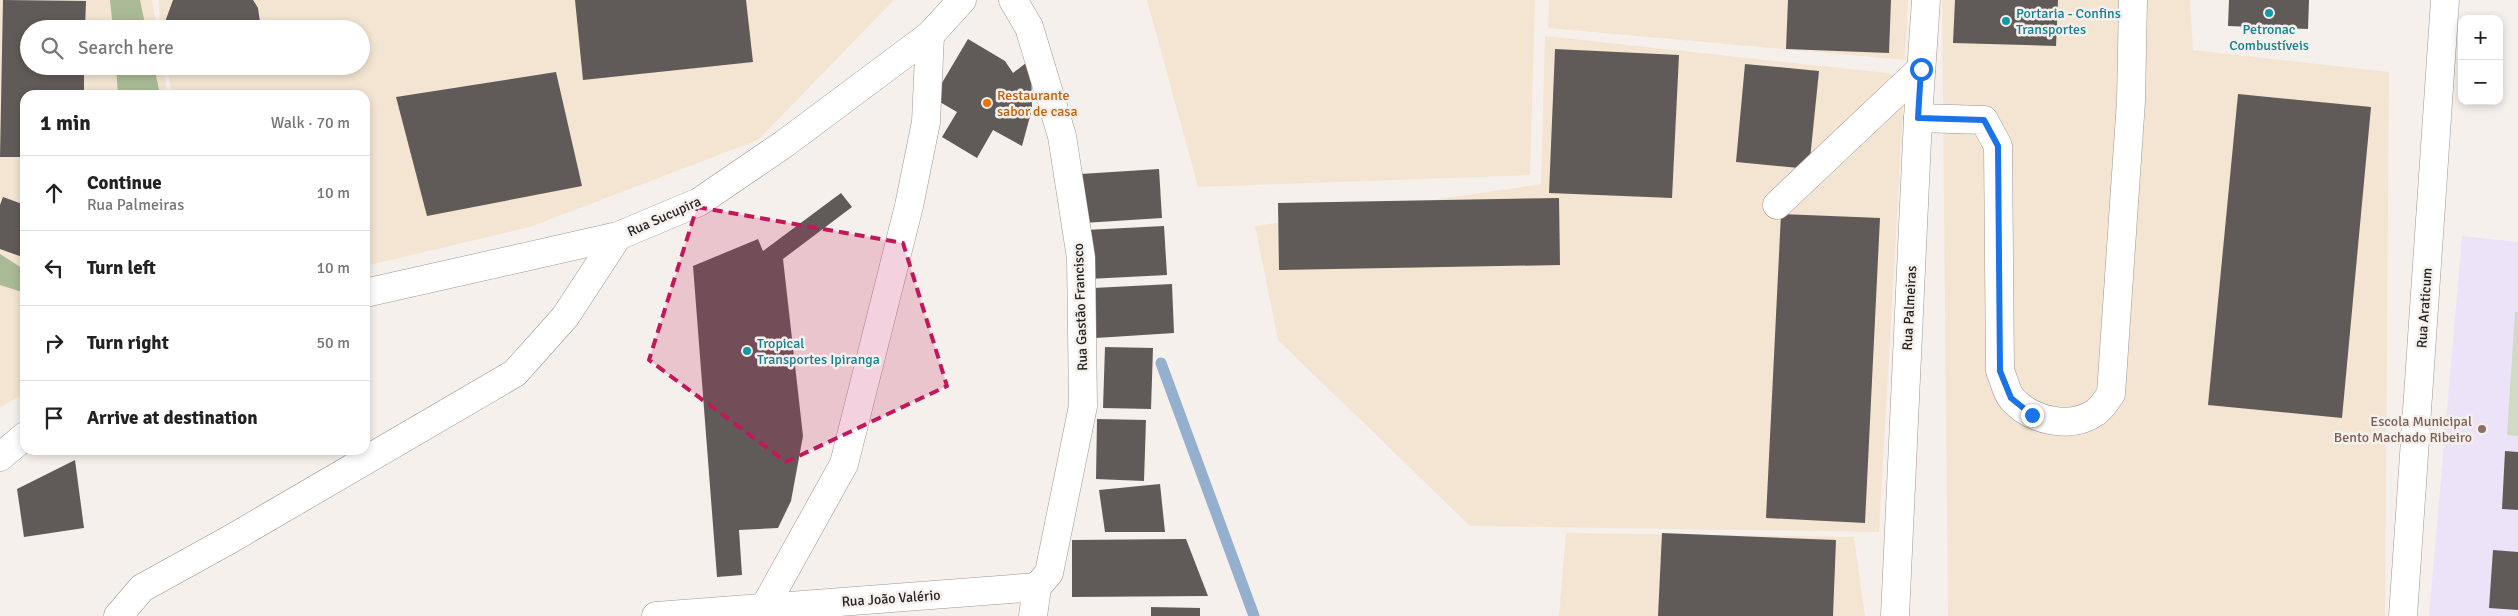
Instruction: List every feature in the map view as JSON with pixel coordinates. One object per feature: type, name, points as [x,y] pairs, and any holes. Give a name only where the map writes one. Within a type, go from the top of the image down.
[{"type":"street","name":"Rua Sucupira","points":[[370,292],[618,236],[699,202],[784,144],[930,35],[962,0]]},
{"type":"street","name":"Rua Gastão Francisco","points":[[1013,0],[1029,27],[1062,136],[1081,258],[1083,406],[1049,573],[1037,587],[1033,616]]},
{"type":"street","name":"Rua Palmeiras","points":[[1895,616],[1918,118],[1926,0]]},
{"type":"street","points":[[1918,118],[1984,120],[1998,146],[2000,371],[2011,398],[2032,415],[2051,420],[2076,420],[2097,411],[2111,394],[2131,100],[2133,0]]},
{"type":"street","name":"Rua Araticum","points":[[2403,616],[2444,0]]},
{"type":"street","points":[[764,608],[844,464],[909,206],[926,122],[930,35]]},
{"type":"street","points":[[1777,205],[1921,69]]},
{"type":"street","points":[[118,616],[142,588],[229,540],[515,373],[565,317],[618,236]]},
{"type":"street","points":[[0,457],[20,440]]},
{"type":"street","name":"Rua João Valério","points":[[656,616],[1037,587]]},
{"type":"highlighted area","points":[[697,207],[903,243],[947,386],[786,462],[649,360]]},
{"type":"shaded area","points":[[0,0],[152,0],[155,20],[20,20],[20,75],[165,75],[166,90],[20,90],[20,397],[0,407]]},
{"type":"shaded area","points":[[159,0],[894,0],[758,140],[530,227],[370,265],[370,90],[171,90],[169,75],[370,75],[370,20],[160,20]]},
{"type":"shaded area","points":[[1147,0],[1535,0],[1530,175],[1198,187]]},
{"type":"shaded area","points":[[1549,0],[1908,0],[1905,60],[1548,28]]},
{"type":"shaded area","points":[[1942,0],[2190,0],[2193,50],[2389,72],[2385,616],[1948,616]]},
{"type":"shaded area","points":[[1545,36],[1905,75],[1879,532],[1470,526],[1278,340],[1255,226],[1541,184]]},
{"type":"shaded area","name":"Escola Municipal Bento Machado Ribeiro","points":[[2462,236],[2518,242],[2518,616],[2429,616]]},
{"type":"shaded area","points":[[1566,533],[1854,537],[1865,616],[1559,616]]},
{"type":"green space","points":[[110,0],[140,0],[144,20],[112,20]]},
{"type":"green space","points":[[117,75],[156,75],[159,90],[118,90]]},
{"type":"green space","points":[[0,254],[20,267],[20,291],[0,285]]},
{"type":"green space","points":[[2515,312],[2518,312],[2518,436],[2507,435]]},
{"type":"building","points":[[3,0],[86,1],[85,20],[20,20],[20,75],[84,75],[84,90],[20,90],[20,157],[0,157]]},
{"type":"building","points":[[173,0],[253,0],[258,8],[260,20],[166,20]]},
{"type":"building","points":[[575,0],[746,0],[753,62],[583,80]]},
{"type":"building","points":[[1788,0],[1891,0],[1889,53],[1786,49]]},
{"type":"building","name":"Portaria - Confins Transportes","points":[[1955,0],[2058,0],[2056,46],[1953,43]]},
{"type":"building","name":"Petronac Combustíveis","points":[[2229,0],[2309,0],[2308,29],[2228,26]]},
{"type":"building","name":"Restaurante sabor de casa","points":[[968,39],[1005,61],[1013,73],[1031,59],[1032,109],[1022,146],[993,130],[977,158],[942,137],[957,112],[933,98]]},
{"type":"building","points":[[1555,49],[1679,55],[1672,198],[1549,193]]},
{"type":"building","points":[[1745,64],[1819,71],[1809,169],[1736,162]]},
{"type":"building","points":[[556,72],[582,186],[427,216],[396,97]]},
{"type":"building","points":[[2238,94],[2371,107],[2342,418],[2208,405]]},
{"type":"building","points":[[1159,169],[1162,218],[1083,223],[1081,174]]},
{"type":"building","name":"Tropical Transportes Ipiranga","points":[[841,193],[852,207],[783,259],[803,436],[791,501],[778,528],[739,530],[742,575],[717,577],[693,266],[758,239],[763,251]]},
{"type":"building","points":[[3,197],[20,203],[20,256],[0,249],[0,205]]},
{"type":"building","points":[[1559,198],[1560,265],[1279,270],[1278,203]]},
{"type":"building","points":[[1781,214],[1880,218],[1865,523],[1766,518]]},
{"type":"building","points":[[1164,226],[1167,275],[1088,279],[1085,230]]},
{"type":"building","points":[[1172,284],[1174,333],[1096,338],[1093,288]]},
{"type":"building","points":[[1105,347],[1153,348],[1151,409],[1103,408]]},
{"type":"building","points":[[1097,419],[1146,420],[1144,481],[1096,479]]},
{"type":"building","points":[[2505,451],[2518,452],[2518,510],[2502,509]]},
{"type":"building","points":[[75,460],[84,528],[24,537],[17,489]]},
{"type":"building","points":[[1160,484],[1165,532],[1105,532],[1099,490]]},
{"type":"building","points":[[1662,533],[1836,540],[1833,616],[1658,616]]},
{"type":"building","points":[[1186,539],[1208,596],[1072,597],[1072,540]]},
{"type":"building","points":[[2493,550],[2518,552],[2518,610],[2489,608]]},
{"type":"building","points":[[1151,607],[1200,608],[1200,616],[1151,616]]},
{"type":"waterway","points":[[1161,363],[1254,616]]},
{"type":"place","name":"Petronac Combustíveis","points":[[2269,13]]},
{"type":"place","name":"Portaria - Confins Transportes","points":[[2006,21]]},
{"type":"place","name":"Restaurante sabor de casa","points":[[987,103]]},
{"type":"place","name":"Tropical Transportes Ipiranga","points":[[747,351]]},
{"type":"place","name":"Escola Municipal Bento Machado Ribeiro","points":[[2482,429]]},
{"type":"route","points":[[1921,69],[1918,118],[1984,120],[1998,146],[2000,371],[2011,398],[2032,415]]}]
